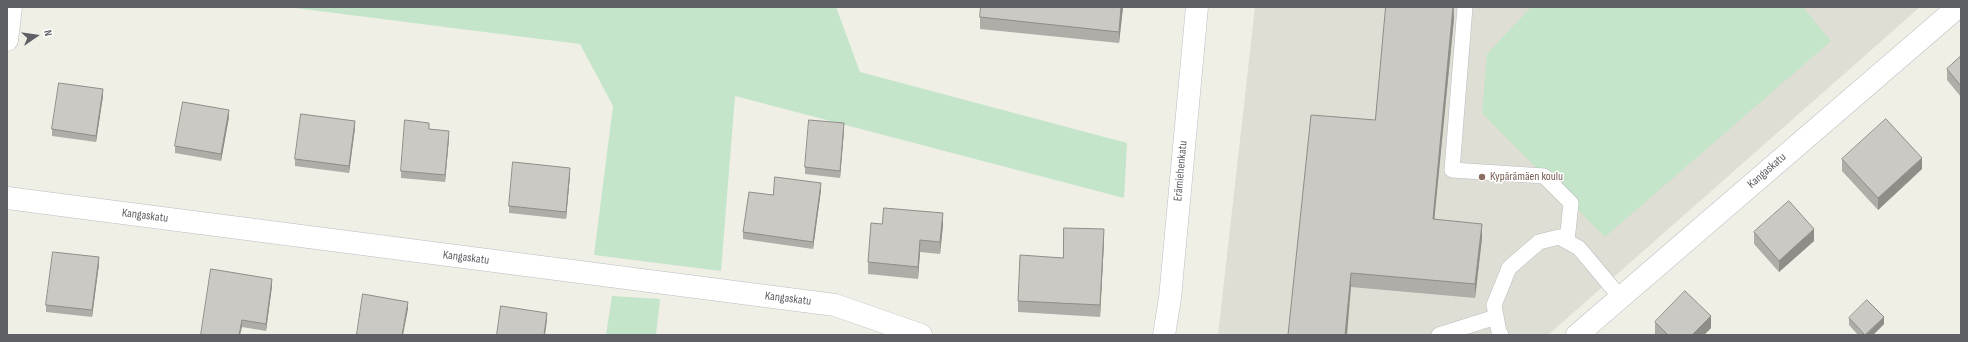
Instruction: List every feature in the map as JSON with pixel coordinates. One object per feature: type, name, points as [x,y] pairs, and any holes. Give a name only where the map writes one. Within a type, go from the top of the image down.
[{"type":"street","points":[[7,40],[11,7]]},
{"type":"street","name":"Erämiehenkatu","points":[[1164,335],[1170,298],[1197,7]]},
{"type":"street","name":"Kangaskatu","points":[[1577,335],[1958,7]]},
{"type":"street","name":"Kangaskatu","points":[[7,198],[835,305],[921,335]]},
{"type":"lane","points":[[1465,7],[1452,170],[1544,176],[1571,203],[1566,241]]},
{"type":"lane","points":[[1501,335],[1499,332],[1494,305],[1509,268],[1539,242],[1559,237],[1579,248],[1620,298]]},
{"type":"lane","points":[[1439,335],[1496,317]]},
{"type":"shaded area","name":"Kypärämäen koulu","points":[[1255,7],[1920,7],[1548,335],[1218,335]]},
{"type":"green space","points":[[287,7],[836,7],[860,72],[1127,143],[1124,198],[735,96],[721,271],[594,255],[613,106],[580,44]]},
{"type":"green space","points":[[1531,7],[1803,7],[1831,41],[1605,237],[1482,113],[1487,54]]},
{"type":"green space","points":[[612,296],[660,299],[656,335],[606,335]]},
{"type":"building","points":[[981,7],[1121,7],[1119,32],[980,17]]},
{"type":"building","points":[[1386,7],[1453,7],[1433,219],[1482,224],[1475,284],[1351,273],[1345,335],[1288,335],[1311,115],[1375,120]]},
{"type":"building","points":[[1961,56],[1961,86],[1947,69]]},
{"type":"building","points":[[59,83],[103,89],[96,136],[52,129]]},
{"type":"building","points":[[183,102],[229,110],[221,154],[175,146]]},
{"type":"building","points":[[301,114],[355,121],[349,166],[295,159]]},
{"type":"building","points":[[1886,119],[1922,158],[1878,198],[1842,159]]},
{"type":"building","points":[[405,120],[429,123],[429,129],[449,131],[445,175],[401,171]]},
{"type":"building","points":[[809,120],[844,123],[840,171],[805,167]]},
{"type":"building","points":[[513,162],[570,168],[566,212],[509,206]]},
{"type":"building","points":[[775,177],[821,183],[813,242],[743,232],[749,192],[773,195]]},
{"type":"building","points":[[1789,201],[1814,229],[1779,261],[1754,232]]},
{"type":"building","points":[[884,208],[943,213],[940,242],[920,240],[918,267],[868,262],[871,223],[882,224]]},
{"type":"building","points":[[1064,228],[1104,229],[1100,305],[1018,301],[1020,255],[1063,258]]},
{"type":"building","points":[[53,252],[99,257],[92,310],[46,305]]},
{"type":"building","points":[[211,269],[272,279],[266,324],[242,320],[239,335],[201,335]]},
{"type":"building","points":[[1685,291],[1711,316],[1692,335],[1668,335],[1655,322]]},
{"type":"building","points":[[363,294],[408,302],[402,335],[357,334]]},
{"type":"building","points":[[1867,300],[1884,317],[1865,335],[1849,318]]},
{"type":"building","points":[[501,306],[547,313],[544,335],[497,335]]},
{"type":"place","name":"Kypärämäen koulu","points":[[1482,177]]}]
